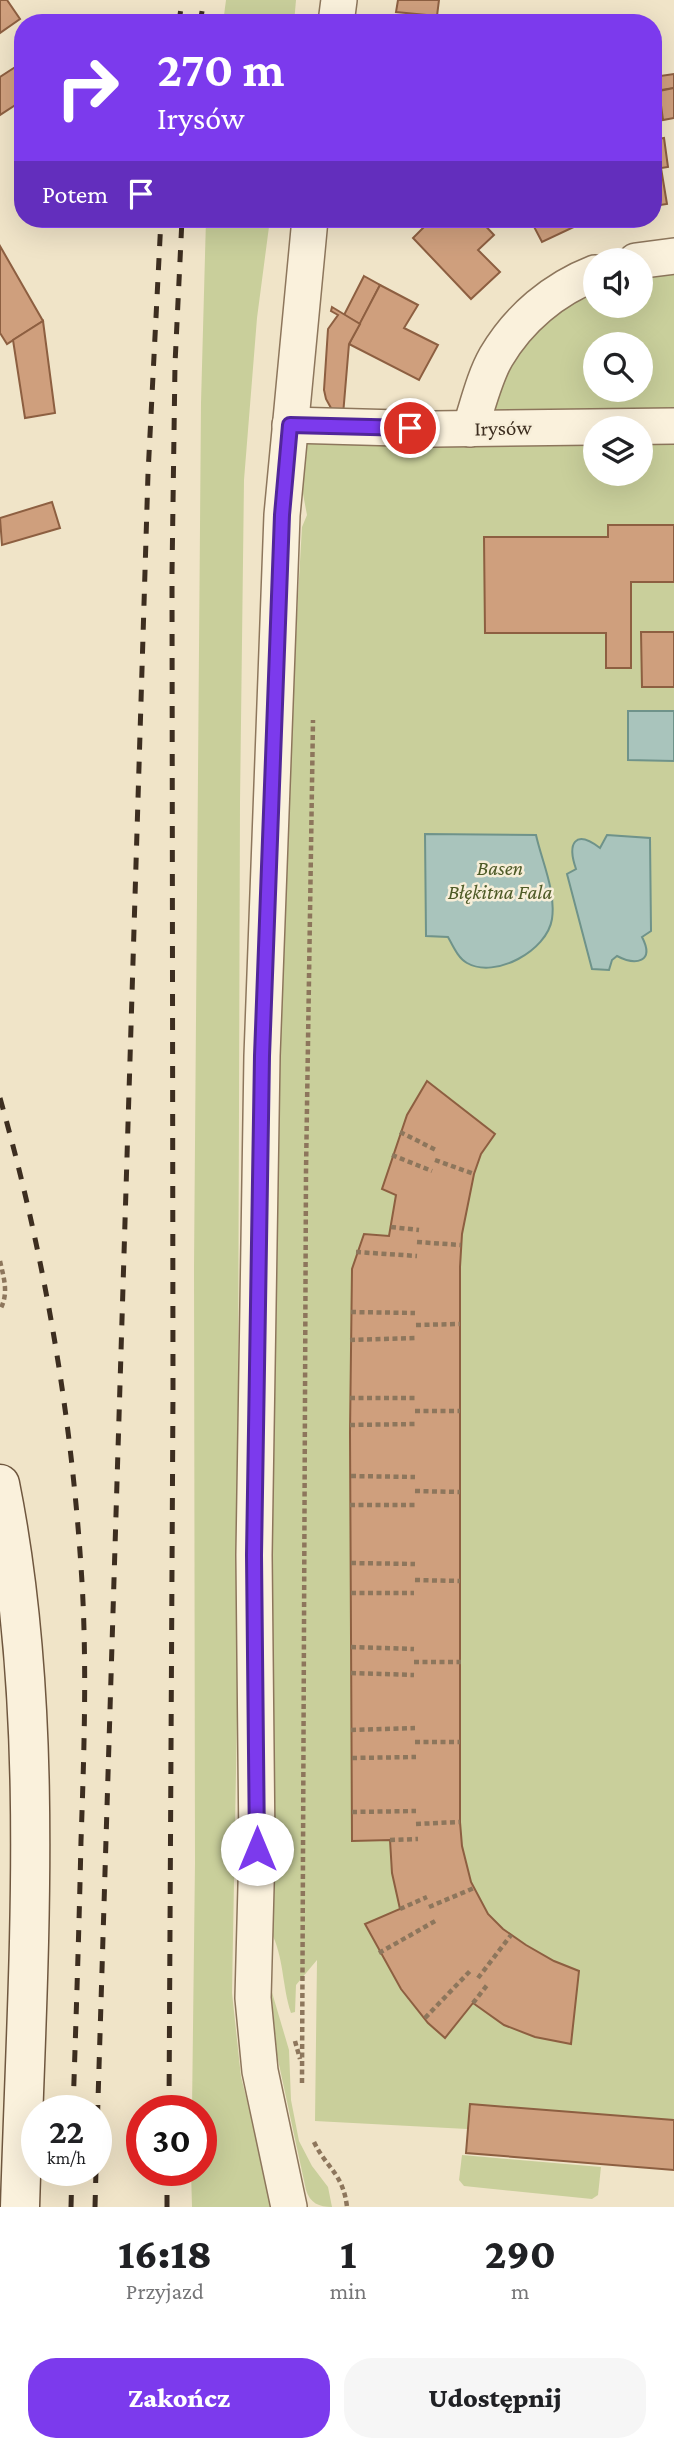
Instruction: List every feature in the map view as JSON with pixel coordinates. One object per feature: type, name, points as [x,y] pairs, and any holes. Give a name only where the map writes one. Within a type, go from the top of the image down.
[{"type":"main road","points":[[0,1484],[14,1575],[27,1728],[29,1828],[20,2207]]},
{"type":"street","points":[[289,2207],[260,2071],[253,1998],[257,1849],[254,1555],[262,1056],[282,515],[309,228]]},
{"type":"street","points":[[653,259],[674,256]]},
{"type":"street","points":[[470,429],[487,378],[509,338],[544,301],[583,278]]},
{"type":"street","name":"Irysów","points":[[290,425],[470,429],[674,426]]},
{"type":"path","points":[[302,2085],[306,1171],[313,710]]},
{"type":"path","points":[[400,1132],[438,1151]]},
{"type":"path","points":[[392,1155],[432,1171]]},
{"type":"path","points":[[435,1160],[474,1174]]},
{"type":"path","points":[[391,1227],[419,1230]]},
{"type":"path","points":[[417,1242],[461,1245]]},
{"type":"path","points":[[356,1252],[417,1256]]},
{"type":"path","points":[[0,1261],[6,1287],[0,1310]]},
{"type":"path","points":[[351,1312],[415,1313]]},
{"type":"path","points":[[416,1325],[460,1324]]},
{"type":"path","points":[[350,1340],[415,1338]]},
{"type":"path","points":[[350,1398],[415,1398]]},
{"type":"path","points":[[415,1411],[460,1411]]},
{"type":"path","points":[[350,1425],[415,1424]]},
{"type":"path","points":[[351,1476],[415,1477]]},
{"type":"path","points":[[415,1491],[460,1492]]},
{"type":"path","points":[[350,1505],[415,1505]]},
{"type":"path","points":[[351,1563],[415,1564]]},
{"type":"path","points":[[415,1580],[460,1581]]},
{"type":"path","points":[[351,1593],[414,1592]]},
{"type":"path","points":[[351,1647],[414,1649]]},
{"type":"path","points":[[414,1662],[461,1662]]},
{"type":"path","points":[[351,1674],[414,1675]]},
{"type":"path","points":[[351,1730],[415,1728]]},
{"type":"path","points":[[415,1742],[460,1742]]},
{"type":"path","points":[[352,1758],[416,1757]]},
{"type":"path","points":[[352,1812],[416,1811]]},
{"type":"path","points":[[416,1824],[460,1822]]},
{"type":"path","points":[[390,1840],[418,1839]]},
{"type":"path","points":[[429,1907],[474,1888]]},
{"type":"path","points":[[400,1909],[427,1897]]},
{"type":"path","points":[[379,1953],[437,1920]]},
{"type":"path","points":[[478,1978],[511,1934]]},
{"type":"path","points":[[425,2018],[471,1970]]},
{"type":"path","points":[[473,2003],[488,1984]]},
{"type":"path","points":[[312,2138],[321,2156],[341,2179],[347,2207]]},
{"type":"green space","points":[[226,0],[296,0],[295,14],[224,14]]},
{"type":"green space","points":[[206,228],[269,228],[257,318],[244,480],[240,803],[237,1716],[232,1993],[241,2077],[257,2139],[270,2207],[192,2207],[191,2186],[217,2186],[217,2095],[192,2095],[195,1863],[194,1267],[201,403]]},
{"type":"green space","name":"Basen Błękitna Fala","points":[[674,256],[674,2170],[467,2129],[315,2121],[317,1960],[296,1985],[295,2012],[291,2013],[278,1951],[271,1932],[271,1581],[280,1054],[293,703],[302,527],[307,515],[290,425],[470,429],[487,378],[583,285],[583,318],[653,318],[653,259]]},
{"type":"green space","points":[[271,1989],[289,2050],[291,2100],[299,2141],[312,2166],[328,2187],[332,2207],[316,2203],[306,2190],[277,2055]]},
{"type":"green space","points":[[462,2155],[601,2167],[598,2195],[592,2199],[464,2186],[459,2180]]},
{"type":"water","points":[[628,711],[674,711],[674,761],[628,760]]},
{"type":"water","points":[[425,834],[536,835],[553,908],[548,931],[541,942],[505,965],[478,967],[461,958],[448,937],[426,936]]},
{"type":"water","points":[[607,835],[650,838],[651,931],[642,937],[645,957],[631,961],[617,956],[612,960],[609,970],[592,969],[567,874],[576,869],[572,852],[575,842],[584,840],[600,848]]},
{"type":"building","points":[[0,0],[7,0],[17,14],[14,14],[14,23],[0,33]]},
{"type":"building","points":[[398,0],[439,0],[437,14],[396,12]]},
{"type":"building","points":[[14,68],[14,106],[0,115],[0,77]]},
{"type":"building","points":[[674,74],[674,88],[662,90],[662,76]]},
{"type":"building","points":[[674,88],[674,118],[663,120],[662,90]]},
{"type":"building","points":[[662,138],[668,167],[662,168]]},
{"type":"building","points":[[662,174],[667,204],[662,205]]},
{"type":"building","points":[[423,228],[487,228],[494,235],[478,250],[500,272],[471,299],[413,238]]},
{"type":"building","points":[[535,228],[572,228],[542,242]]},
{"type":"building","points":[[0,246],[43,321],[7,344],[0,333]]},
{"type":"building","points":[[364,276],[380,285],[360,324],[344,315]]},
{"type":"building","points":[[380,285],[418,305],[404,328],[438,345],[419,380],[349,344]]},
{"type":"building","points":[[332,307],[360,324],[349,344],[343,415],[331,408],[324,390],[328,329],[338,315],[331,311]]},
{"type":"building","points":[[43,321],[55,413],[25,418],[13,340]]},
{"type":"building","points":[[52,502],[60,528],[2,545],[0,518]]},
{"type":"building","points":[[608,525],[674,525],[674,582],[631,582],[631,668],[606,668],[606,633],[485,633],[484,537],[608,537]]},
{"type":"building","points":[[641,632],[674,632],[674,687],[642,687]]},
{"type":"building","points":[[427,1081],[495,1134],[481,1154],[474,1174],[462,1234],[460,1267],[462,1846],[471,1882],[488,1914],[503,1929],[526,1945],[579,1971],[571,2044],[535,2037],[504,2025],[473,2003],[445,2038],[428,2023],[401,1989],[365,1924],[400,1909],[392,1873],[390,1840],[352,1841],[352,1269],[364,1234],[389,1236],[396,1195],[382,1189],[407,1115]]},
{"type":"building","points":[[470,2104],[674,2120],[674,2170],[466,2153]]},
{"type":"railway","points":[[180,14],[182,0]]},
{"type":"railway","points":[[202,14],[204,0]]},
{"type":"railway","points":[[98,2095],[148,474],[161,228]]},
{"type":"railway","points":[[169,2095],[173,1390],[172,573],[175,364],[182,228]]},
{"type":"railway","points":[[0,1098],[30,1218],[54,1338],[64,1398],[82,1582],[84,1744],[73,2095]]},
{"type":"railway","points":[[71,2207],[72,2186]]},
{"type":"railway","points":[[95,2207],[96,2186]]},
{"type":"railway","points":[[167,2186],[167,2207]]},
{"type":"route","points":[[257,1849],[254,1555],[262,1056],[282,515],[290,425],[410,428]]}]
